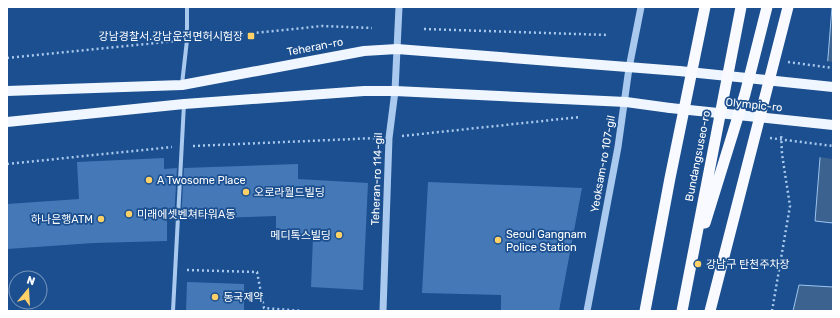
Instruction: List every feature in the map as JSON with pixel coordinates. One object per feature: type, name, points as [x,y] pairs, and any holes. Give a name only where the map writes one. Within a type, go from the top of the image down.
[{"type":"highway","name":"Bundangsuseo-ro","points":[[646,311],[670,178],[705,7]]},
{"type":"highway","name":"Bundangsuseo-ro","points":[[682,311],[742,7]]},
{"type":"highway","points":[[688,275],[745,94],[768,7]]},
{"type":"highway","points":[[710,311],[788,7]]},
{"type":"main road","name":"Teheran-ro","points":[[7,91],[182,85],[364,51],[397,49],[629,68]]},
{"type":"main road","points":[[629,68],[679,71],[833,87]]},
{"type":"main road","points":[[7,122],[184,104],[356,92],[395,91],[626,102]]},
{"type":"main road","name":"Olympic-ro","points":[[626,102],[833,125]]},
{"type":"street","points":[[182,85],[187,40],[188,7]]},
{"type":"street","name":"Teheran-ro 114-gil","points":[[383,311],[390,138],[395,91],[399,7]]},
{"type":"street","name":"Yeoksam-ro 107-gil","points":[[587,311],[626,102],[629,68],[641,7]]},
{"type":"street","points":[[173,311],[184,104]]},
{"type":"path","points":[[424,29],[608,36]]},
{"type":"path","points":[[787,66],[789,58]]},
{"type":"path","points":[[7,164],[182,146],[390,138],[580,117]]},
{"type":"path","points":[[772,311],[790,206],[782,154],[781,132]]},
{"type":"path","points":[[174,270],[257,272],[264,308],[302,311]]},
{"type":"water","points":[[833,7],[833,223],[815,221]]},
{"type":"water","points":[[799,285],[833,287],[833,311],[793,311]]},
{"type":"pier","points":[[826,61],[833,62],[833,159],[818,157]]},
{"type":"building","points":[[164,158],[164,169],[177,168],[174,219],[167,220],[167,241],[94,243],[7,249],[7,204],[79,199],[77,162]]},
{"type":"building","points":[[298,164],[298,179],[368,183],[363,290],[311,287],[313,237],[276,239],[276,216],[181,219],[184,168]]},
{"type":"building","name":"Seoul Gangnam Police Station","points":[[428,182],[582,188],[559,311],[501,311],[501,295],[422,293]]},
{"type":"building","name":"동국제약","points":[[187,282],[244,284],[244,311],[186,311]]},
{"type":"place","name":"강남경찰서.강남운전면허시험장","points":[[251,36]]},
{"type":"place","name":"A Twosome Place","points":[[149,180]]},
{"type":"place","name":"오로라월드빌딩","points":[[246,192]]},
{"type":"place","name":"미래에셋벤쳐타워A동","points":[[129,214]]},
{"type":"place","name":"하나은행ATM","points":[[101,219]]},
{"type":"place","name":"메디톡스빌딩","points":[[339,235]]},
{"type":"place","name":"Seoul Gangnam Police Station","points":[[498,240]]},
{"type":"place","name":"강남구 탄천주차장","points":[[698,264]]},
{"type":"place","name":"동국제약","points":[[215,297]]}]
